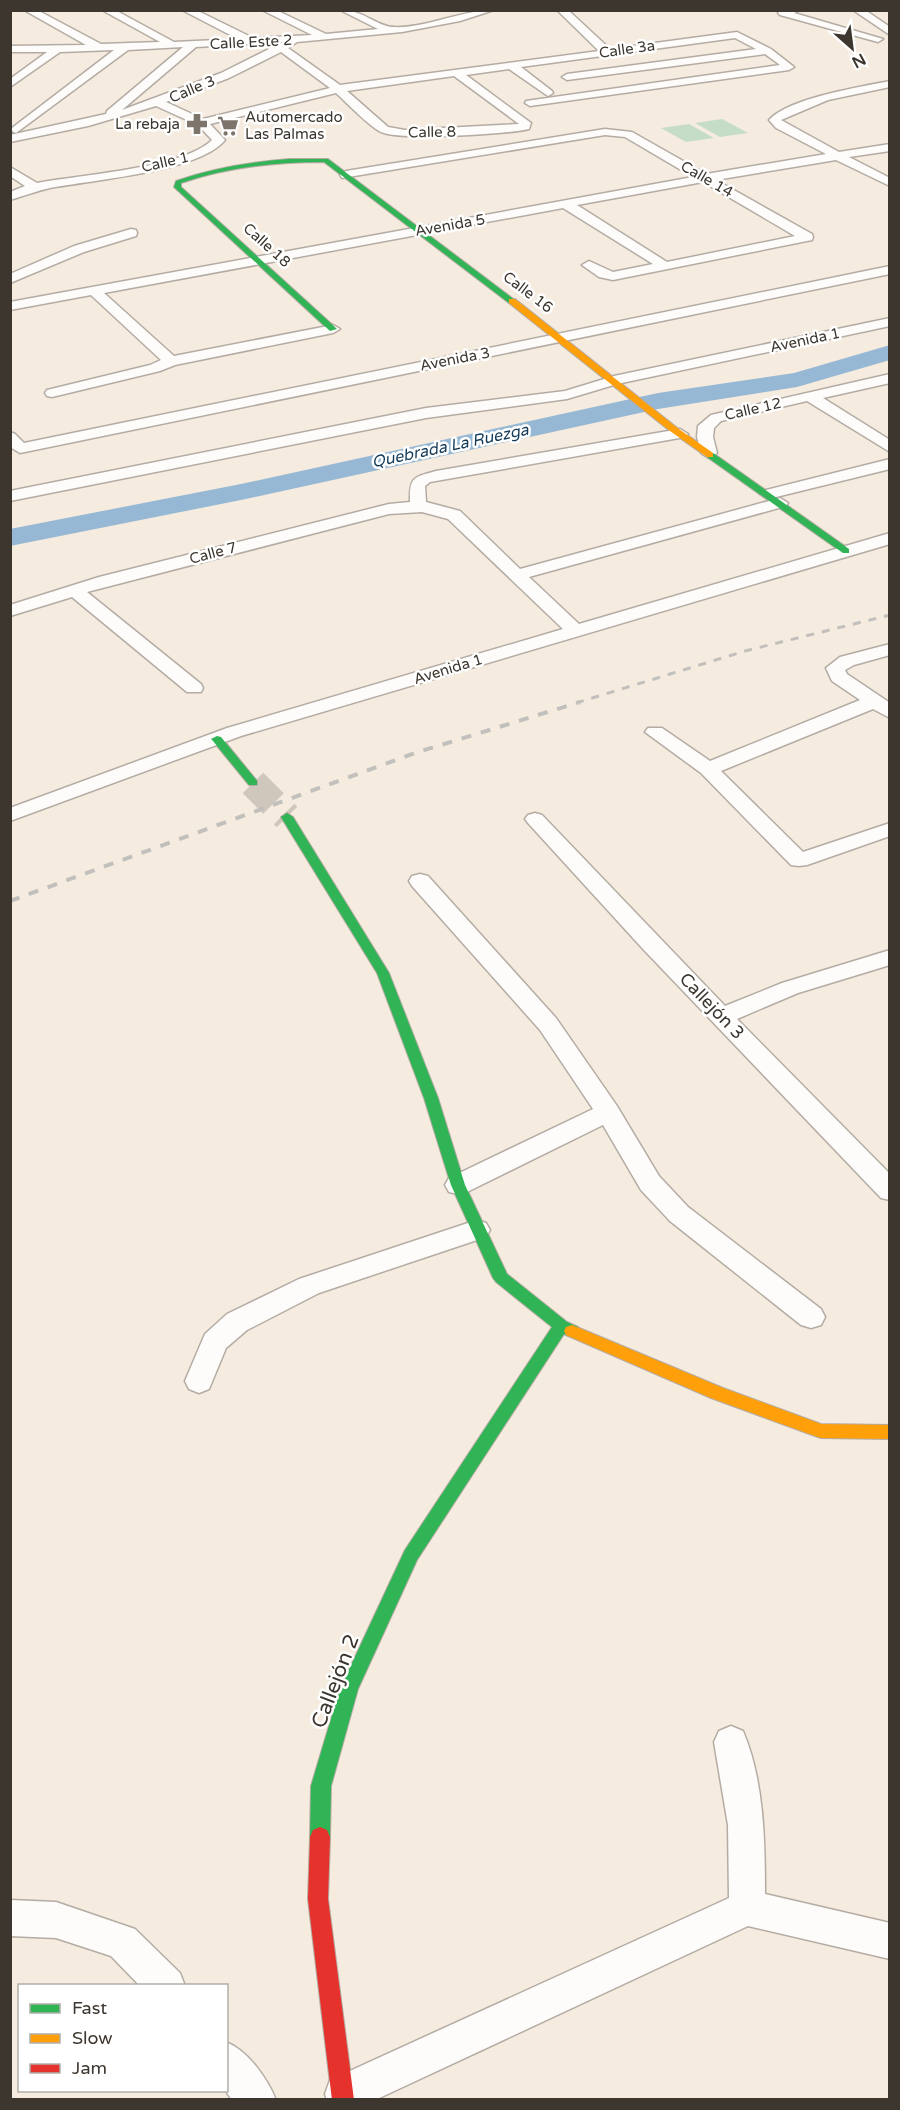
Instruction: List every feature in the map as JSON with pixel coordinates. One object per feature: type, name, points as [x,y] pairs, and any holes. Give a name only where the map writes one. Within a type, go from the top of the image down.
[{"type":"street","points":[[29,10],[102,48],[158,36]]},
{"type":"street","points":[[107,10],[175,46]]},
{"type":"street","points":[[187,10],[251,41]]},
{"type":"street","points":[[267,10],[325,37]]},
{"type":"street","points":[[345,10],[392,31]]},
{"type":"street","name":"Calle Este 2","points":[[13,48],[175,46],[325,37],[392,31],[451,21],[489,10]]},
{"type":"street","points":[[562,10],[607,52]]},
{"type":"street","points":[[795,10],[783,13],[849,29],[878,39]]},
{"type":"street","points":[[858,10],[890,32]]},
{"type":"street","points":[[432,13],[451,21]]},
{"type":"street","points":[[830,14],[849,29],[890,24]]},
{"type":"street","name":"Calle 3a","points":[[202,123],[338,89],[737,35],[767,51],[789,67],[530,103]]},
{"type":"street","name":"Calle 3","points":[[12,133],[45,133],[158,104],[297,39]]},
{"type":"street","points":[[103,119],[192,45]]},
{"type":"street","points":[[12,133],[124,47]]},
{"type":"street","name":"Calle 8","points":[[282,48],[338,89],[379,126],[393,132],[503,130],[525,127],[521,119],[458,74]]},
{"type":"street","points":[[10,84],[57,49]]},
{"type":"street","points":[[625,49],[678,83]]},
{"type":"street","points":[[567,77],[767,51]]},
{"type":"street","points":[[512,66],[548,93]]},
{"type":"street","points":[[890,84],[825,97],[775,120],[780,126],[890,183]]},
{"type":"street","points":[[158,104],[202,123]]},
{"type":"street","name":"Calle 1","points":[[10,196],[34,187],[176,162],[207,152],[217,145],[219,140],[202,123]]},
{"type":"street","name":"Calle 14","points":[[346,175],[605,132],[618,132],[628,134],[807,237],[664,266]]},
{"type":"street","name":"Avenida 5","points":[[10,306],[705,178],[890,147]]},
{"type":"street","name":"Calle 16","points":[[227,171],[304,159],[326,160],[561,338],[677,432],[709,453]]},
{"type":"street","points":[[10,170],[34,187]]},
{"type":"street","points":[[100,176],[123,179],[227,171]]},
{"type":"street","name":"Calle 18","points":[[227,171],[185,178],[178,182],[177,187],[333,329]]},
{"type":"street","points":[[566,204],[664,266]]},
{"type":"street","points":[[10,279],[79,249],[131,233]]},
{"type":"street","points":[[589,265],[604,274],[614,276],[664,266]]},
{"type":"street","name":"Avenida 3","points":[[15,442],[561,338],[890,270]]},
{"type":"street","points":[[93,290],[171,361]]},
{"type":"street","name":"Avenida 1","points":[[10,496],[426,413],[567,395],[890,322]]},
{"type":"street","points":[[52,393],[155,368],[171,361],[333,329]]},
{"type":"street","name":"Calle 12","points":[[709,453],[705,437],[706,426],[716,418],[890,378]]},
{"type":"street","points":[[809,396],[890,447]]},
{"type":"street","points":[[575,631],[454,515],[436,508],[418,505],[417,485],[424,479],[442,474],[677,432]]},
{"type":"street","points":[[709,453],[846,551]]},
{"type":"street","points":[[516,575],[890,464]]},
{"type":"street","name":"Calle 7","points":[[10,611],[288,533],[389,509],[418,505]]},
{"type":"street","name":"Avenida 1","points":[[10,815],[217,739],[890,538]]},
{"type":"street","points":[[75,591],[195,688]]},
{"type":"street","points":[[882,707],[839,677],[835,668],[847,661],[890,649]]},
{"type":"street","points":[[708,768],[882,707]]},
{"type":"street","points":[[655,732],[708,768],[799,860],[881,832],[890,852]]},
{"type":"street","points":[[217,739],[253,783]]},
{"type":"street","points":[[287,817],[382,973],[431,1098],[458,1185],[501,1278],[561,1326],[717,1393],[821,1431],[890,1432]]},
{"type":"street","name":"Callejón 3","points":[[535,819],[651,944],[890,1191]]},
{"type":"street","points":[[420,881],[548,1023],[608,1112],[650,1184],[679,1214],[811,1317]]},
{"type":"street","points":[[722,1016],[790,988],[890,957]]},
{"type":"street","points":[[458,1185],[608,1112]]},
{"type":"street","points":[[199,1381],[215,1342],[237,1322],[309,1286],[477,1230]]},
{"type":"street","name":"Callejón 2","points":[[344,2097],[318,1899],[321,1786],[324,1775],[349,1689],[411,1555],[561,1326]]},
{"type":"street","points":[[731,1742],[740,1780],[746,1824],[747,1908]]},
{"type":"street","points":[[344,2097],[747,1908],[890,1941]]},
{"type":"street","points":[[10,1918],[56,1920],[122,1942],[165,1984]]},
{"type":"street","points":[[228,2064],[257,2100]]},
{"type":"green space","points":[[722,119],[748,133],[720,137],[695,123]]},
{"type":"green space","points":[[689,124],[714,138],[686,142],[661,128]]},
{"type":"waterway","name":"Quebrada La Ruezga","points":[[10,538],[241,492],[658,401],[797,380],[890,352]]},
{"type":"tunnel","points":[[253,783],[287,817]]},
{"type":"railway","points":[[576,703],[745,651],[890,615]]},
{"type":"railway","points":[[10,901],[415,753],[580,702]]},
{"type":"traffic: fast","points":[[333,329],[177,187],[178,182],[213,171],[251,164],[326,160],[512,301]]},
{"type":"traffic: fast","points":[[710,455],[846,551]]},
{"type":"traffic: fast","points":[[217,739],[253,783]]},
{"type":"traffic: fast","points":[[287,817],[383,973],[431,1098],[458,1185],[501,1278],[561,1326],[572,1331]]},
{"type":"traffic: fast","points":[[320,1837],[321,1786],[349,1689],[411,1555],[561,1326]]},
{"type":"traffic: slow","points":[[512,301],[673,429],[710,455]]},
{"type":"traffic: slow","points":[[572,1331],[717,1393],[821,1431],[890,1432]]},
{"type":"traffic: jam","points":[[320,1837],[318,1899],[343,2100]]},
{"type":"place","name":"La rebaja","points":[[197,124]]},
{"type":"place","name":"Automercado Las Palmas","points":[[228,126]]}]
